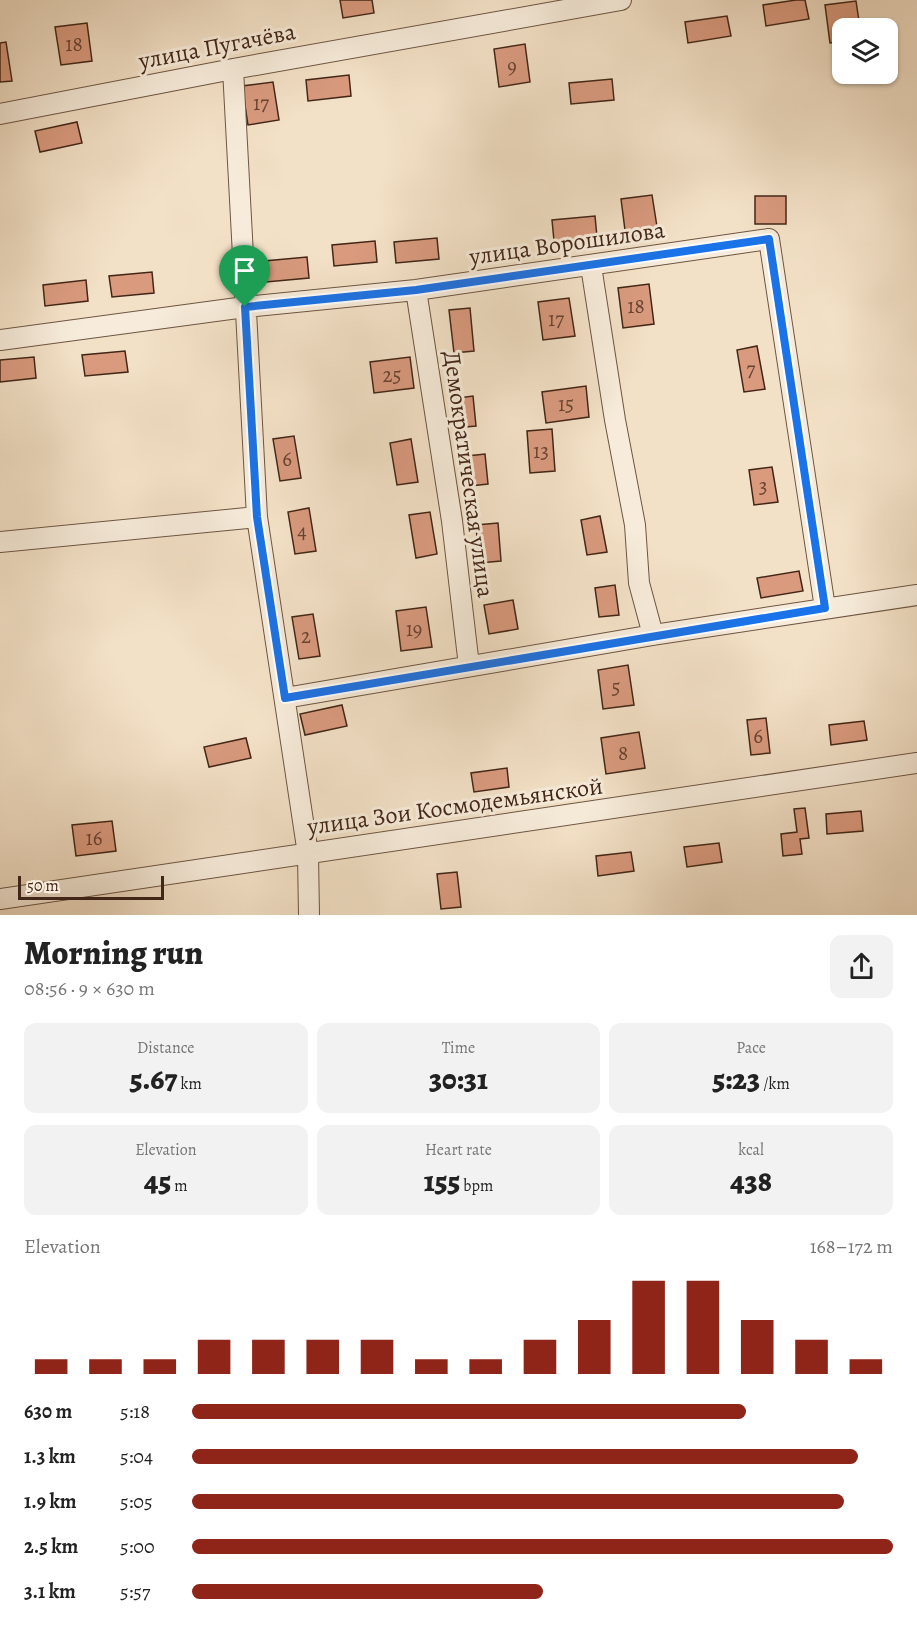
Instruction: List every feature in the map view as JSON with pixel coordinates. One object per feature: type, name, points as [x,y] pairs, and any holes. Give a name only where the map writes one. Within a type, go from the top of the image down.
[{"type":"street","name":"улица Пугачёва","points":[[0,114],[233,69],[621,0]]},
{"type":"street","points":[[233,69],[257,517],[308,854],[309,915]]},
{"type":"street","name":"улица Ворошилова","points":[[0,340],[245,307],[416,290],[769,239],[825,608]]},
{"type":"street","points":[[591,266],[615,420],[635,525],[639,584],[653,635]]},
{"type":"street","name":"Демократическая улица","points":[[416,290],[452,521],[469,666]]},
{"type":"street","points":[[0,542],[257,517]]},
{"type":"street","points":[[285,698],[653,635],[917,596]]},
{"type":"street","name":"улица Зои Космодемьянской","points":[[0,899],[917,763]]},
{"type":"building","points":[[340,0],[372,0],[374,13],[343,18]]},
{"type":"building","points":[[805,0],[809,19],[766,26],[763,5]]},
{"type":"building","points":[[856,1],[859,18],[832,18],[832,43],[830,43],[825,5]]},
{"type":"building","points":[[727,16],[731,36],[688,43],[685,22]]},
{"type":"building","points":[[87,23],[92,61],[61,65],[55,27]]},
{"type":"building","points":[[6,42],[12,81],[0,82],[0,43]]},
{"type":"building","points":[[525,44],[530,82],[499,87],[494,49]]},
{"type":"building","points":[[349,75],[351,96],[308,101],[306,80]]},
{"type":"building","points":[[612,79],[614,100],[571,104],[569,83]]},
{"type":"building","points":[[273,82],[279,120],[248,125],[242,86]]},
{"type":"building","points":[[77,122],[82,143],[40,152],[35,131]]},
{"type":"building","points":[[652,195],[658,233],[626,238],[621,199]]},
{"type":"building","points":[[755,196],[786,196],[786,224],[755,224]]},
{"type":"building","points":[[595,216],[597,237],[554,241],[552,220]]},
{"type":"building","points":[[437,238],[439,259],[396,263],[394,242]]},
{"type":"building","points":[[375,241],[377,262],[334,266],[332,245]]},
{"type":"building","points":[[307,257],[309,278],[266,282],[264,261]]},
{"type":"building","points":[[152,272],[154,293],[112,297],[109,276]]},
{"type":"building","points":[[86,280],[88,301],[45,306],[43,285]]},
{"type":"building","points":[[649,284],[654,324],[623,328],[618,288]]},
{"type":"building","points":[[569,298],[575,336],[543,340],[538,302]]},
{"type":"building","points":[[470,308],[474,351],[454,353],[449,310]]},
{"type":"building","points":[[757,346],[765,389],[744,392],[737,350]]},
{"type":"building","points":[[125,351],[128,372],[85,376],[82,355]]},
{"type":"building","points":[[34,357],[36,378],[0,382],[0,360]]},
{"type":"building","points":[[410,357],[414,388],[374,393],[370,362]]},
{"type":"building","points":[[586,386],[589,417],[546,423],[542,392]]},
{"type":"building","points":[[473,396],[476,426],[454,428],[451,399]]},
{"type":"building","points":[[552,429],[555,471],[530,473],[527,431]]},
{"type":"building","points":[[294,436],[301,478],[280,481],[273,439]]},
{"type":"building","points":[[411,439],[418,482],[397,485],[390,443]]},
{"type":"building","points":[[485,454],[488,484],[470,486],[467,456]]},
{"type":"building","points":[[772,467],[778,502],[754,505],[749,470]]},
{"type":"building","points":[[309,508],[316,551],[295,554],[288,512]]},
{"type":"building","points":[[430,512],[437,554],[416,558],[409,515]]},
{"type":"building","points":[[600,516],[607,552],[587,555],[581,520]]},
{"type":"building","points":[[498,523],[501,561],[479,563],[476,525]]},
{"type":"building","points":[[799,571],[803,591],[761,598],[757,578]]},
{"type":"building","points":[[615,585],[619,615],[599,617],[595,588]]},
{"type":"building","points":[[513,600],[518,629],[489,634],[484,605]]},
{"type":"building","points":[[426,607],[432,647],[401,651],[396,611]]},
{"type":"building","points":[[313,614],[320,656],[299,659],[292,617]]},
{"type":"building","points":[[628,665],[634,705],[603,709],[598,670]]},
{"type":"building","points":[[342,705],[347,726],[305,735],[300,714]]},
{"type":"building","points":[[766,718],[770,753],[751,755],[747,720]]},
{"type":"building","points":[[864,721],[867,740],[831,745],[829,725]]},
{"type":"building","points":[[639,732],[645,768],[606,774],[601,738]]},
{"type":"building","points":[[246,738],[251,758],[209,767],[204,747]]},
{"type":"building","points":[[507,768],[509,787],[474,792],[471,773]]},
{"type":"building","points":[[805,808],[809,838],[800,839],[802,854],[783,856],[781,834],[797,832],[794,809]]},
{"type":"building","points":[[861,811],[863,831],[827,834],[826,814]]},
{"type":"building","points":[[112,821],[116,851],[76,856],[72,825]]},
{"type":"building","points":[[719,843],[722,862],[687,867],[684,847]]},
{"type":"building","points":[[631,852],[634,871],[598,876],[596,856]]},
{"type":"building","points":[[457,872],[461,907],[441,909],[437,874]]},
{"type":"route","points":[[769,239],[825,608],[285,698],[257,517],[245,307],[416,290],[769,239]]}]
